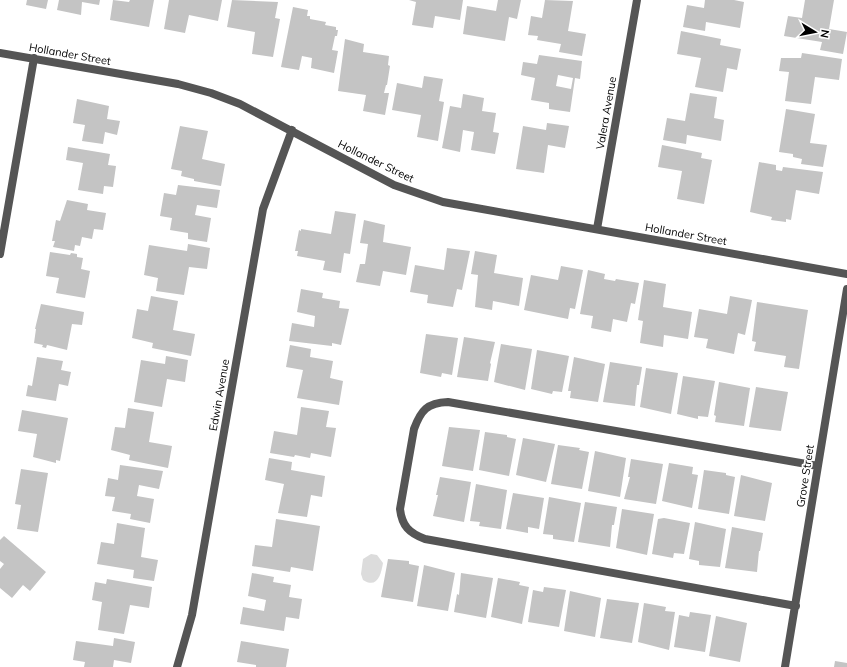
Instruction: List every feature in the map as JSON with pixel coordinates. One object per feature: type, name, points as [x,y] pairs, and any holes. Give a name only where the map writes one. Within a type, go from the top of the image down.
[{"type":"street","name":"Valera Avenue","points":[[597,229],[637,0]]},
{"type":"street","name":"Hollander Street","points":[[0,53],[178,84],[211,93],[240,104],[394,184],[443,202],[847,274]]},
{"type":"street","points":[[0,254],[34,58]]},
{"type":"street","name":"Edwin Avenue","points":[[177,667],[192,615],[263,209],[292,130]]},
{"type":"street","name":"Grove Street","points":[[785,667],[847,289]]},
{"type":"street","points":[[796,606],[425,539],[413,534],[405,528],[401,519],[400,509],[414,429],[418,417],[427,407],[437,403],[456,403],[818,466]]},
{"type":"shaded area","points":[[371,554],[377,555],[383,563],[378,579],[372,583],[363,580],[361,574],[363,559]]},
{"type":"building","points":[[27,0],[48,0],[46,9],[26,5]]},
{"type":"building","points":[[59,0],[100,0],[99,5],[82,2],[81,15],[57,10]]},
{"type":"building","points":[[113,0],[129,2],[130,0],[154,0],[149,27],[110,20]]},
{"type":"building","points":[[169,0],[222,0],[218,21],[189,15],[185,33],[164,29]]},
{"type":"building","points":[[232,0],[278,2],[275,18],[280,19],[273,57],[252,54],[255,32],[227,27]]},
{"type":"building","points":[[409,0],[463,0],[460,20],[435,16],[433,28],[412,25],[416,2]]},
{"type":"building","points":[[498,0],[521,0],[517,19],[509,17],[505,41],[463,34],[467,6],[496,11]]},
{"type":"building","points":[[545,0],[573,1],[568,31],[586,34],[582,56],[559,52],[561,44],[537,40],[538,36],[528,35],[531,16],[542,18]]},
{"type":"building","points":[[705,0],[734,0],[744,2],[740,28],[706,22],[705,31],[683,27],[687,5],[704,8]]},
{"type":"building","points":[[805,0],[834,0],[829,29],[847,32],[843,54],[820,50],[822,42],[784,36],[788,16],[802,18]]},
{"type":"building","points":[[293,7],[308,10],[307,16],[310,16],[310,19],[326,22],[325,25],[336,27],[336,30],[338,30],[332,50],[338,51],[334,73],[311,68],[312,58],[302,56],[299,70],[281,67]]},
{"type":"building","points":[[681,31],[721,39],[720,45],[741,49],[737,70],[727,68],[723,92],[695,87],[701,58],[677,54]]},
{"type":"building","points":[[345,39],[364,44],[363,52],[389,56],[388,65],[390,66],[384,93],[389,93],[385,115],[363,111],[366,95],[338,91]]},
{"type":"building","points":[[802,53],[842,59],[839,80],[815,77],[811,104],[785,101],[789,72],[779,71],[781,58],[801,58]]},
{"type":"building","points":[[539,55],[582,61],[580,79],[575,78],[570,112],[549,109],[549,103],[531,100],[535,78],[521,75],[523,62],[537,64]],"holes":[[[558,75],[573,78],[571,89],[556,86]]]},
{"type":"building","points":[[424,76],[443,79],[439,101],[444,102],[438,141],[417,137],[421,115],[392,110],[397,83],[422,88]]},
{"type":"building","points":[[690,93],[717,97],[714,118],[724,120],[721,141],[687,135],[686,144],[663,140],[667,118],[685,121]]},
{"type":"building","points":[[463,94],[484,98],[482,111],[496,113],[493,132],[499,133],[495,154],[471,150],[474,132],[463,130],[460,152],[442,148],[450,106],[461,108]]},
{"type":"building","points":[[77,99],[109,106],[107,119],[120,121],[117,135],[105,132],[103,144],[82,141],[85,125],[73,123]]},
{"type":"building","points":[[786,109],[815,114],[810,143],[827,145],[823,167],[801,164],[802,159],[793,157],[793,154],[779,152]]},
{"type":"building","points":[[547,123],[569,126],[565,148],[548,145],[544,173],[516,169],[523,126],[546,130]]},
{"type":"building","points":[[180,126],[208,131],[202,159],[225,164],[221,186],[194,181],[194,179],[181,176],[182,171],[171,169]]},
{"type":"building","points":[[662,145],[702,153],[701,158],[712,160],[704,204],[677,199],[682,171],[658,167]]},
{"type":"building","points":[[68,147],[110,154],[108,165],[116,166],[113,187],[104,186],[103,194],[78,190],[83,163],[66,160]]},
{"type":"building","points":[[759,162],[776,165],[776,170],[782,171],[783,167],[823,172],[819,194],[796,190],[791,220],[786,219],[786,222],[771,220],[772,217],[750,212]]},
{"type":"building","points":[[178,185],[220,190],[217,208],[197,205],[195,215],[211,218],[207,242],[188,239],[188,233],[170,230],[172,218],[160,216],[164,193],[176,195]]},
{"type":"building","points":[[67,200],[88,204],[87,210],[106,213],[103,230],[94,229],[92,239],[82,237],[80,246],[75,245],[74,251],[53,247],[55,241],[52,241],[56,220],[60,221]]},
{"type":"building","points":[[335,211],[356,214],[350,254],[344,253],[341,273],[323,270],[325,261],[297,256],[298,251],[295,251],[299,230],[301,231],[301,229],[331,234]]},
{"type":"building","points":[[364,220],[385,225],[383,242],[411,247],[406,275],[383,271],[380,286],[356,282],[360,264],[365,264],[368,244],[360,243]]},
{"type":"building","points":[[188,244],[210,248],[207,269],[189,267],[184,295],[156,291],[158,278],[144,275],[149,245],[187,251]]},
{"type":"building","points":[[447,248],[470,251],[462,290],[457,289],[453,307],[427,303],[428,295],[410,292],[415,265],[444,270]]},
{"type":"building","points":[[475,251],[497,255],[494,273],[523,278],[519,306],[493,301],[492,310],[475,307],[478,275],[471,274]]},
{"type":"building","points":[[50,252],[70,255],[71,253],[77,254],[77,257],[83,258],[81,269],[90,271],[85,298],[56,293],[59,278],[46,276]]},
{"type":"building","points":[[561,266],[583,270],[575,309],[570,308],[568,319],[524,310],[531,275],[558,280]]},
{"type":"building","points":[[588,270],[605,274],[604,279],[615,281],[616,279],[639,283],[635,304],[631,303],[627,322],[613,319],[611,332],[591,328],[593,316],[580,314]]},
{"type":"building","points":[[644,280],[666,284],[663,307],[692,312],[688,339],[664,335],[663,347],[640,343],[643,321],[638,320]]},
{"type":"building","points":[[301,289],[323,293],[322,298],[340,301],[339,308],[349,309],[341,345],[332,343],[332,346],[289,341],[292,323],[314,327],[315,316],[297,312]]},
{"type":"building","points":[[151,296],[178,301],[173,330],[195,334],[191,356],[152,348],[153,343],[132,338],[137,309],[148,311]]},
{"type":"building","points":[[730,296],[752,300],[745,335],[738,333],[734,354],[706,348],[708,339],[694,337],[699,309],[727,314]]},
{"type":"building","points":[[757,302],[808,310],[799,369],[784,367],[786,356],[754,351],[756,342],[752,341]]},
{"type":"building","points":[[41,304],[84,312],[82,325],[72,324],[67,350],[47,345],[46,348],[42,347],[43,345],[34,343],[35,329]]},
{"type":"building","points":[[426,334],[458,338],[452,375],[442,373],[441,377],[420,373]]},
{"type":"building","points":[[464,337],[495,342],[490,363],[488,381],[457,377]]},
{"type":"building","points":[[501,344],[532,349],[525,390],[494,382]]},
{"type":"building","points":[[290,345],[311,349],[310,357],[333,361],[330,378],[343,381],[339,405],[297,398],[303,370],[286,367]]},
{"type":"building","points":[[537,350],[569,356],[562,392],[553,391],[552,394],[531,389]]},
{"type":"building","points":[[166,356],[188,360],[185,382],[167,379],[162,407],[134,402],[141,360],[165,364]]},
{"type":"building","points":[[37,357],[63,361],[61,370],[71,372],[68,386],[59,384],[56,401],[26,396],[28,385],[32,386]]},
{"type":"building","points":[[574,357],[605,364],[598,402],[570,398],[571,391],[568,391]]},
{"type":"building","points":[[610,362],[642,367],[639,385],[637,385],[635,406],[603,402]]},
{"type":"building","points":[[646,368],[678,373],[671,414],[640,407]]},
{"type":"building","points":[[683,376],[715,381],[708,417],[698,416],[698,419],[677,414]]},
{"type":"building","points":[[719,382],[750,388],[744,426],[715,422],[716,416],[714,415]]},
{"type":"building","points":[[756,387],[788,392],[781,431],[749,427]]},
{"type":"building","points":[[301,407],[329,411],[326,427],[336,428],[331,457],[311,453],[310,458],[270,453],[274,431],[297,435]]},
{"type":"building","points":[[128,408],[154,412],[149,442],[172,446],[168,468],[129,460],[130,455],[111,450],[115,427],[125,428]]},
{"type":"building","points":[[22,410],[68,418],[60,461],[56,460],[56,463],[33,457],[37,434],[18,431]]},
{"type":"building","points":[[449,427],[480,430],[473,471],[442,466]]},
{"type":"building","points":[[485,432],[507,435],[507,437],[516,439],[509,476],[479,470]]},
{"type":"building","points":[[523,438],[555,444],[546,482],[516,475]]},
{"type":"building","points":[[558,445],[580,448],[579,450],[589,452],[582,489],[551,484]]},
{"type":"building","points":[[595,451],[626,458],[620,497],[588,491]]},
{"type":"building","points":[[269,458],[292,462],[291,470],[325,476],[322,497],[311,495],[307,517],[278,513],[284,484],[265,480]]},
{"type":"building","points":[[631,459],[663,464],[656,504],[624,499],[630,477],[628,477]]},
{"type":"building","points":[[669,463],[693,467],[692,474],[698,475],[692,508],[662,501]]},
{"type":"building","points":[[120,465],[163,471],[159,489],[139,485],[137,496],[154,499],[150,523],[130,519],[131,514],[112,511],[115,497],[105,496],[108,478],[118,480]]},
{"type":"building","points":[[21,469],[48,473],[38,532],[17,529],[21,505],[15,504]]},
{"type":"building","points":[[704,470],[726,473],[726,475],[735,477],[729,514],[698,509]]},
{"type":"building","points":[[741,475],[772,483],[765,521],[734,516]]},
{"type":"building","points":[[440,477],[471,482],[464,522],[433,516],[438,495],[436,495]]},
{"type":"building","points":[[476,484],[507,490],[501,529],[479,526],[480,522],[470,521]]},
{"type":"building","points":[[513,493],[544,498],[539,529],[528,527],[528,533],[506,529]]},
{"type":"building","points":[[549,497],[581,503],[574,542],[553,539],[553,535],[543,534]]},
{"type":"building","points":[[585,502],[617,507],[614,525],[612,525],[610,547],[578,542]]},
{"type":"building","points":[[622,509],[654,514],[647,555],[616,548]]},
{"type":"building","points":[[664,518],[690,523],[684,554],[674,553],[673,558],[652,554],[658,519]]},
{"type":"building","points":[[276,519],[320,526],[313,571],[291,567],[290,572],[252,566],[255,545],[272,547]]},
{"type":"building","points":[[695,522],[726,529],[720,567],[699,565],[699,561],[689,559]]},
{"type":"building","points":[[117,523],[145,528],[141,557],[158,560],[154,581],[133,578],[134,570],[97,564],[101,542],[114,544]]},
{"type":"building","points":[[732,527],[763,533],[759,551],[757,572],[725,568]]},
{"type":"building","points":[[4,536],[46,572],[30,591],[23,585],[12,598],[0,588],[0,569],[4,564],[0,561],[0,540]]},
{"type":"building","points":[[388,559],[409,561],[409,564],[419,566],[413,602],[381,597]]},
{"type":"building","points":[[424,565],[455,573],[448,611],[417,606]]},
{"type":"building","points":[[252,573],[274,577],[273,582],[291,585],[289,597],[302,599],[299,619],[286,617],[284,631],[240,624],[243,607],[264,611],[266,600],[248,596]]},
{"type":"building","points":[[461,573],[493,578],[486,618],[454,612],[457,594],[459,595]]},
{"type":"building","points":[[498,578],[520,582],[519,585],[529,587],[522,624],[491,617]]},
{"type":"building","points":[[107,579],[152,587],[149,608],[130,605],[124,634],[98,630],[102,602],[92,600],[95,582],[106,584]]},
{"type":"building","points":[[544,587],[566,590],[559,627],[528,622],[533,590],[543,592]]},
{"type":"building","points":[[570,591],[601,598],[595,637],[564,631]]},
{"type":"building","points":[[607,599],[639,603],[632,643],[600,638]]},
{"type":"building","points":[[644,603],[666,607],[665,611],[675,612],[669,650],[638,642]]},
{"type":"building","points":[[690,612],[711,615],[705,652],[674,647],[679,615],[689,617]]},
{"type":"building","points":[[716,616],[747,623],[740,662],[709,656]]},
{"type":"building","points":[[114,638],[135,642],[131,663],[114,660],[113,667],[84,667],[85,662],[73,660],[76,641],[113,646]]},
{"type":"building","points":[[241,641],[289,649],[286,667],[256,667],[256,665],[237,662]]},
{"type":"building","points":[[835,661],[847,663],[847,667],[834,667]]}]
